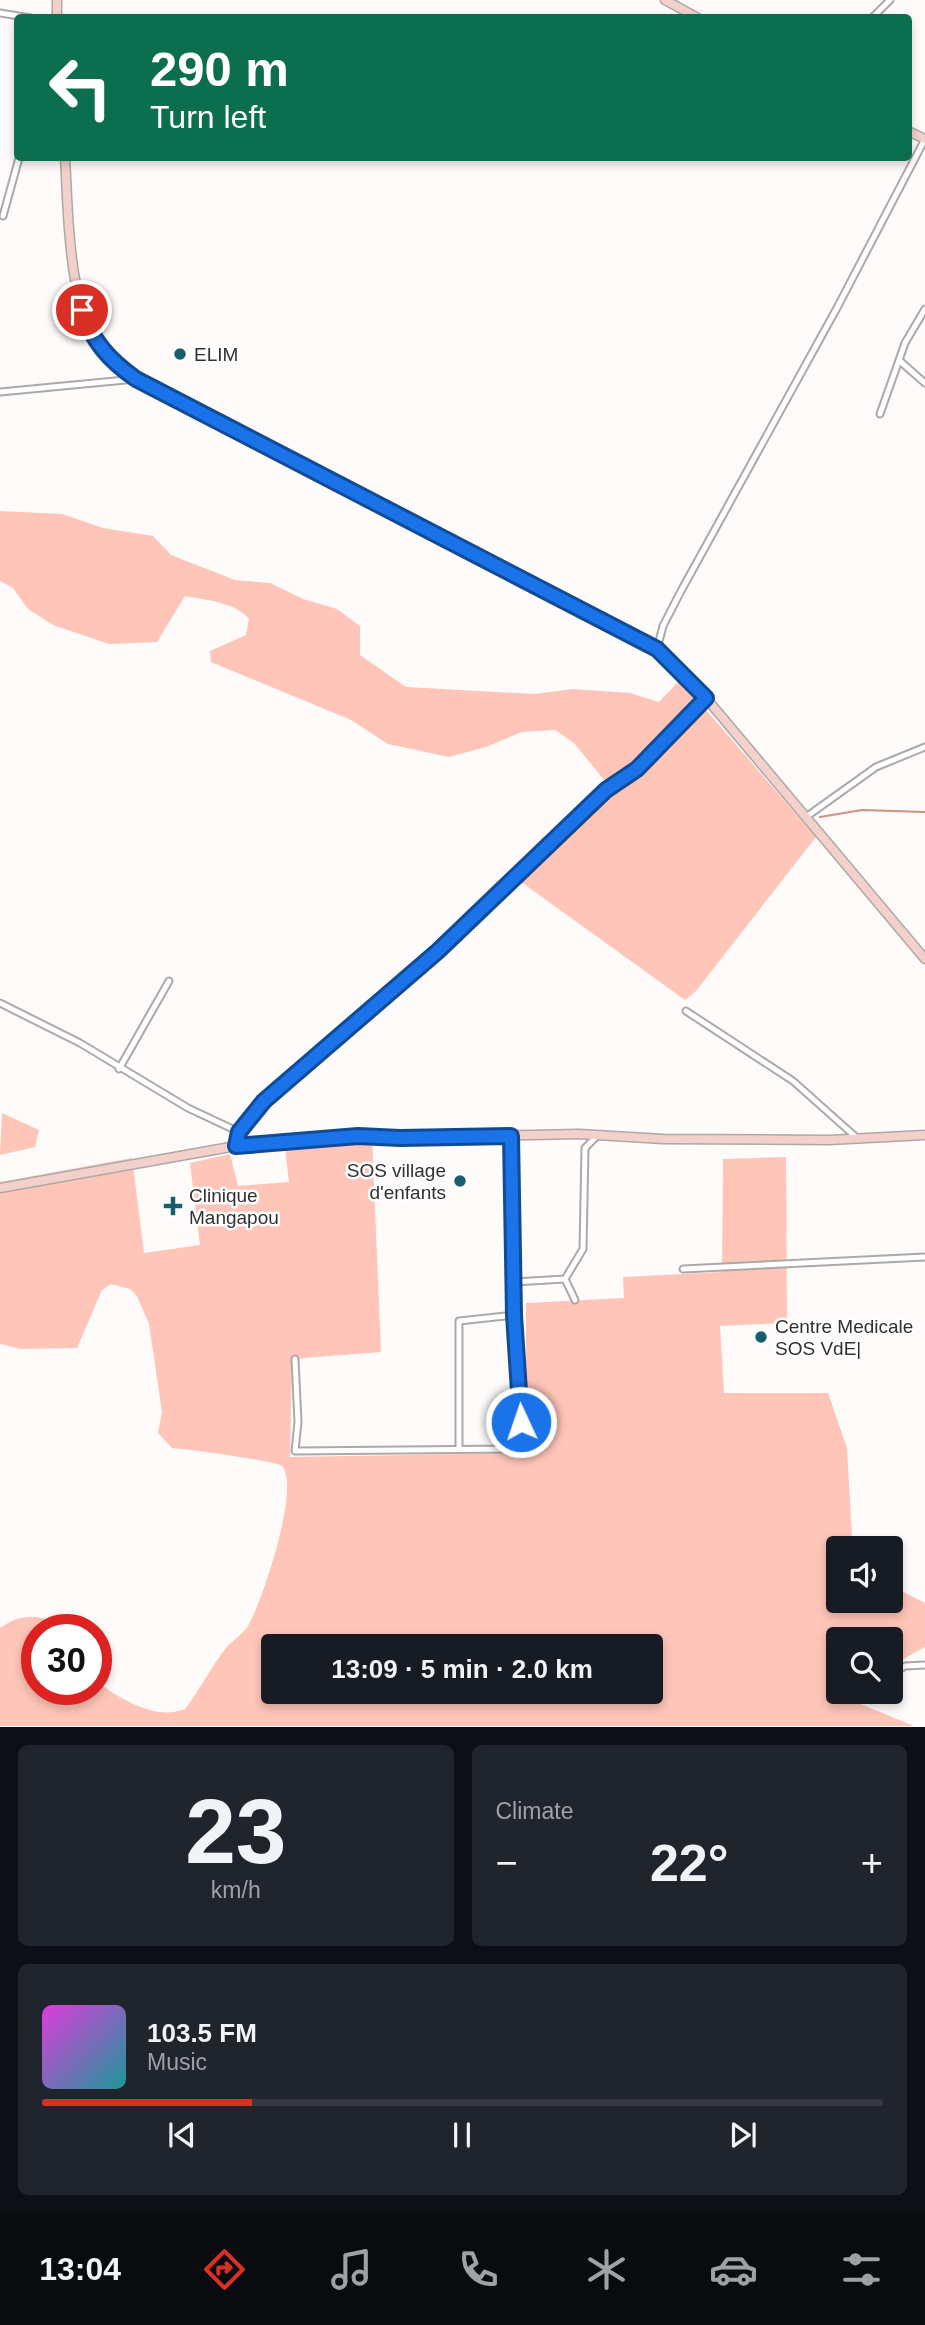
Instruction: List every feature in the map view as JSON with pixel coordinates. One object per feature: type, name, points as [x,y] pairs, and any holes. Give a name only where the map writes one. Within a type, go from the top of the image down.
[{"type":"street","points":[[665,0],[691,14]]},
{"type":"street","points":[[876,14],[890,0]]},
{"type":"street","points":[[657,649],[663,626],[681,591],[838,306],[925,139]]},
{"type":"street","points":[[3,216],[18,161]]},
{"type":"street","points":[[65,161],[72,251],[82,310],[87,326],[110,360],[136,379],[657,649],[706,698],[925,959]]},
{"type":"street","points":[[880,414],[884,395],[901,362],[905,343],[925,310]]},
{"type":"street","points":[[901,362],[911,374],[925,383]]},
{"type":"street","points":[[0,392],[136,379]]},
{"type":"street","points":[[236,1146],[239,1132],[264,1101],[438,951],[606,790],[637,769],[706,698]]},
{"type":"street","points":[[806,817],[876,767],[925,747]]},
{"type":"street","points":[[118,1069],[169,981]]},
{"type":"street","points":[[0,1003],[80,1043],[118,1069],[226,1128],[239,1132]]},
{"type":"street","points":[[685,1011],[793,1081],[859,1139]]},
{"type":"street","points":[[0,1188],[236,1146],[358,1136],[859,1139],[925,1135]]},
{"type":"street","points":[[295,1359],[298,1422],[295,1451],[522,1449],[514,1315],[515,1223],[511,1136]]},
{"type":"street","points":[[565,1279],[583,1249],[585,1148],[597,1136]]},
{"type":"street","points":[[683,1269],[925,1257]]},
{"type":"street","points":[[514,1282],[565,1279]]},
{"type":"street","points":[[565,1279],[575,1300]]},
{"type":"street","points":[[460,1448],[459,1321],[514,1315]]},
{"type":"street","points":[[903,1667],[925,1665]]},
{"type":"shaded area","points":[[0,511],[62,514],[103,528],[153,536],[171,555],[235,580],[270,583],[303,599],[337,609],[360,626],[360,655],[406,687],[535,694],[572,689],[630,693],[659,702],[680,680],[816,837],[696,991],[685,1000],[517,879],[614,792],[574,743],[555,730],[522,732],[486,747],[449,757],[388,744],[351,720],[211,662],[210,651],[246,635],[249,619],[228,605],[211,601],[185,596],[157,642],[109,644],[53,625],[28,609],[13,588],[0,581]]},
{"type":"shaded area","points":[[2,1113],[39,1130],[35,1147],[0,1155]]},
{"type":"shaded area","points":[[343,1134],[372,1136],[381,1352],[292,1359],[290,1457],[526,1453],[526,1303],[624,1298],[623,1277],[722,1272],[723,1159],[786,1157],[787,1323],[720,1326],[724,1393],[828,1393],[847,1448],[852,1536],[826,1536],[826,1613],[903,1613],[903,1592],[925,1603],[925,1647],[903,1659],[903,1627],[826,1627],[826,1704],[860,1704],[914,1726],[0,1726],[0,1628],[21,1618],[21,1705],[112,1705],[112,1692],[150,1710],[174,1712],[185,1709],[221,1654],[249,1624],[255,1611],[278,1544],[287,1496],[287,1478],[282,1466],[249,1458],[172,1448],[158,1433],[162,1412],[149,1324],[137,1296],[130,1289],[111,1284],[102,1290],[77,1348],[21,1349],[0,1344],[0,1182],[132,1158],[144,1253],[200,1245],[190,1163],[230,1154],[238,1186],[289,1182],[284,1138]]},
{"type":"waterway","points":[[820,817],[862,810],[925,812]]},
{"type":"place","name":"ELIM","points":[[180,354]]},
{"type":"place","name":"SOS village d'enfants","points":[[460,1181]]},
{"type":"place","name":"Clinique Mangapou","points":[[173,1206]]},
{"type":"place","name":"Centre Medicale SOS VdE|","points":[[761,1337]]},
{"type":"route","points":[[82,310],[87,326],[110,360],[136,379],[657,649],[706,698],[637,769],[606,790],[438,951],[293,1074],[264,1101],[239,1132],[236,1146],[358,1136],[511,1136],[515,1223],[514,1315],[521,1422]]}]
